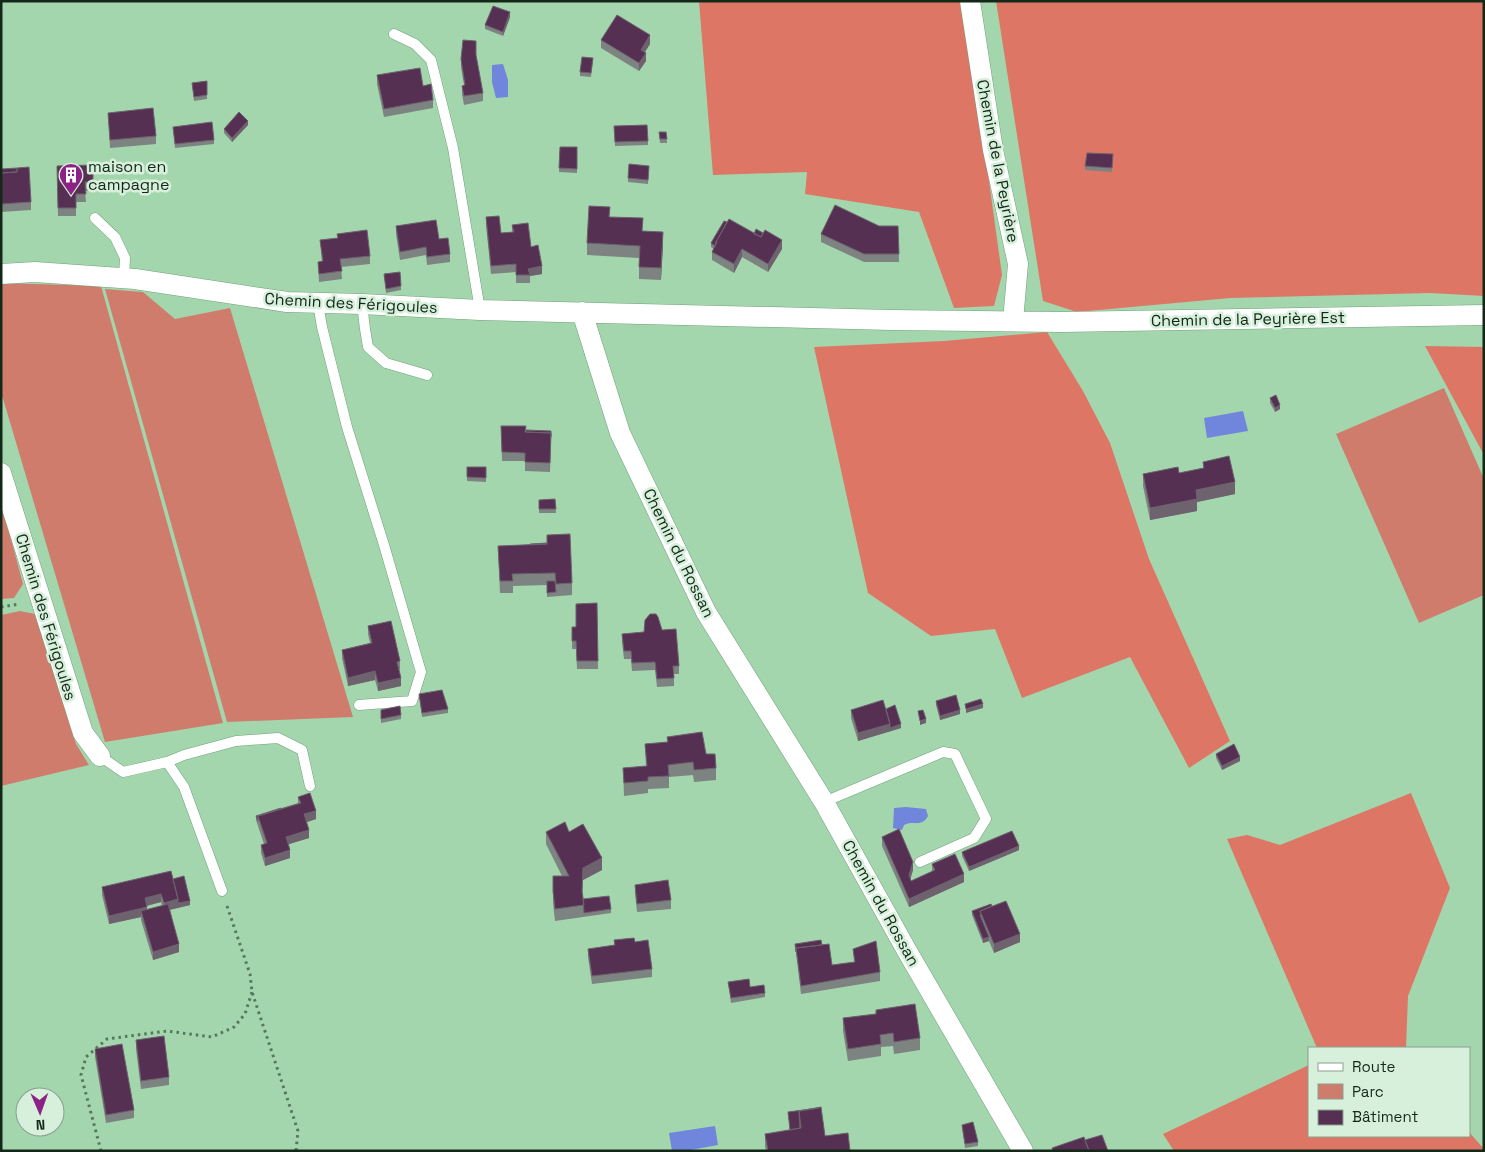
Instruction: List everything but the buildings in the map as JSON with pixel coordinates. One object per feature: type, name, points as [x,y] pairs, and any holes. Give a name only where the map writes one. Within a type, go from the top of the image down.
[{"type":"street","name":"Chemin de la Peyrière","points":[[970,1],[994,150],[1018,264],[1013,321]]},
{"type":"street","name":"Chemin des Férigoules","points":[[1,274],[35,272],[124,278],[287,302],[582,312]]},
{"type":"street","points":[[582,312],[891,320],[1013,321]]},
{"type":"street","name":"Chemin du Rossan","points":[[582,312],[620,433],[706,612],[824,802],[907,951],[1024,1151]]},
{"type":"street","name":"Chemin de la Peyrière Est","points":[[1013,321],[1484,315]]},
{"type":"street","name":"Chemin des Férigoules","points":[[1,473],[83,733],[100,756]]},
{"type":"lane","points":[[394,34],[415,44],[431,60],[453,148],[480,310]]},
{"type":"lane","points":[[95,218],[115,237],[125,258],[124,278]]},
{"type":"lane","points":[[318,303],[322,327],[347,427],[421,672],[412,701],[360,705]]},
{"type":"lane","points":[[362,304],[364,329],[368,346],[386,363],[427,374]]},
{"type":"lane","points":[[100,756],[123,772],[167,762],[184,755],[236,741],[278,738],[302,750],[310,786]]},
{"type":"lane","points":[[824,802],[942,752],[955,754],[986,819],[974,838],[920,862]]},
{"type":"lane","points":[[167,762],[184,787],[222,891]]},
{"type":"path","points":[[222,891],[250,974],[252,992],[298,1131],[296,1151]]},
{"type":"path","points":[[101,1151],[81,1075],[86,1057],[107,1039],[167,1031],[212,1037],[234,1027],[245,1014],[252,992]]},
{"type":"green space","points":[[1,283],[101,286],[223,723],[105,742],[1,392]]},
{"type":"green space","points":[[105,289],[143,292],[175,319],[230,308],[353,717],[227,722]]},
{"type":"green space","points":[[1444,388],[1484,479],[1484,595],[1419,623],[1336,434]]},
{"type":"green space","points":[[1,502],[23,584],[14,598],[1,599]]},
{"type":"green space","points":[[20,611],[35,614],[76,744],[89,765],[1,786],[1,615]]},
{"type":"shaded area","points":[[699,1],[964,1],[1002,275],[994,306],[954,308],[919,212],[805,194],[807,172],[713,175]]},
{"type":"shaded area","points":[[996,1],[1484,1],[1484,296],[1430,293],[1230,298],[1077,312],[1043,301]]},
{"type":"shaded area","points":[[1047,332],[1083,391],[1110,443],[1149,559],[1230,741],[1189,768],[1130,657],[1022,698],[995,629],[931,636],[868,593],[814,347],[944,341]]},
{"type":"shaded area","points":[[1425,346],[1484,347],[1484,455]]},
{"type":"shaded area","points":[[1411,793],[1450,888],[1408,996],[1406,1047],[1317,1047],[1227,839],[1247,835],[1280,845]]},
{"type":"shaded area","points":[[1308,1065],[1308,1137],[1470,1137],[1470,1133],[1484,1151],[1174,1151],[1163,1134]]},
{"type":"water","points":[[503,64],[508,80],[508,97],[496,98],[492,82],[492,65]]},
{"type":"water","points":[[1243,411],[1248,431],[1207,438],[1204,418]]},
{"type":"water","points":[[894,808],[926,809],[928,816],[923,822],[904,825],[902,830],[893,828]]},
{"type":"water","points":[[715,1126],[718,1145],[685,1151],[672,1151],[669,1133]]},
{"type":"place","name":"maison en campagne","points":[[71,196]]}]
